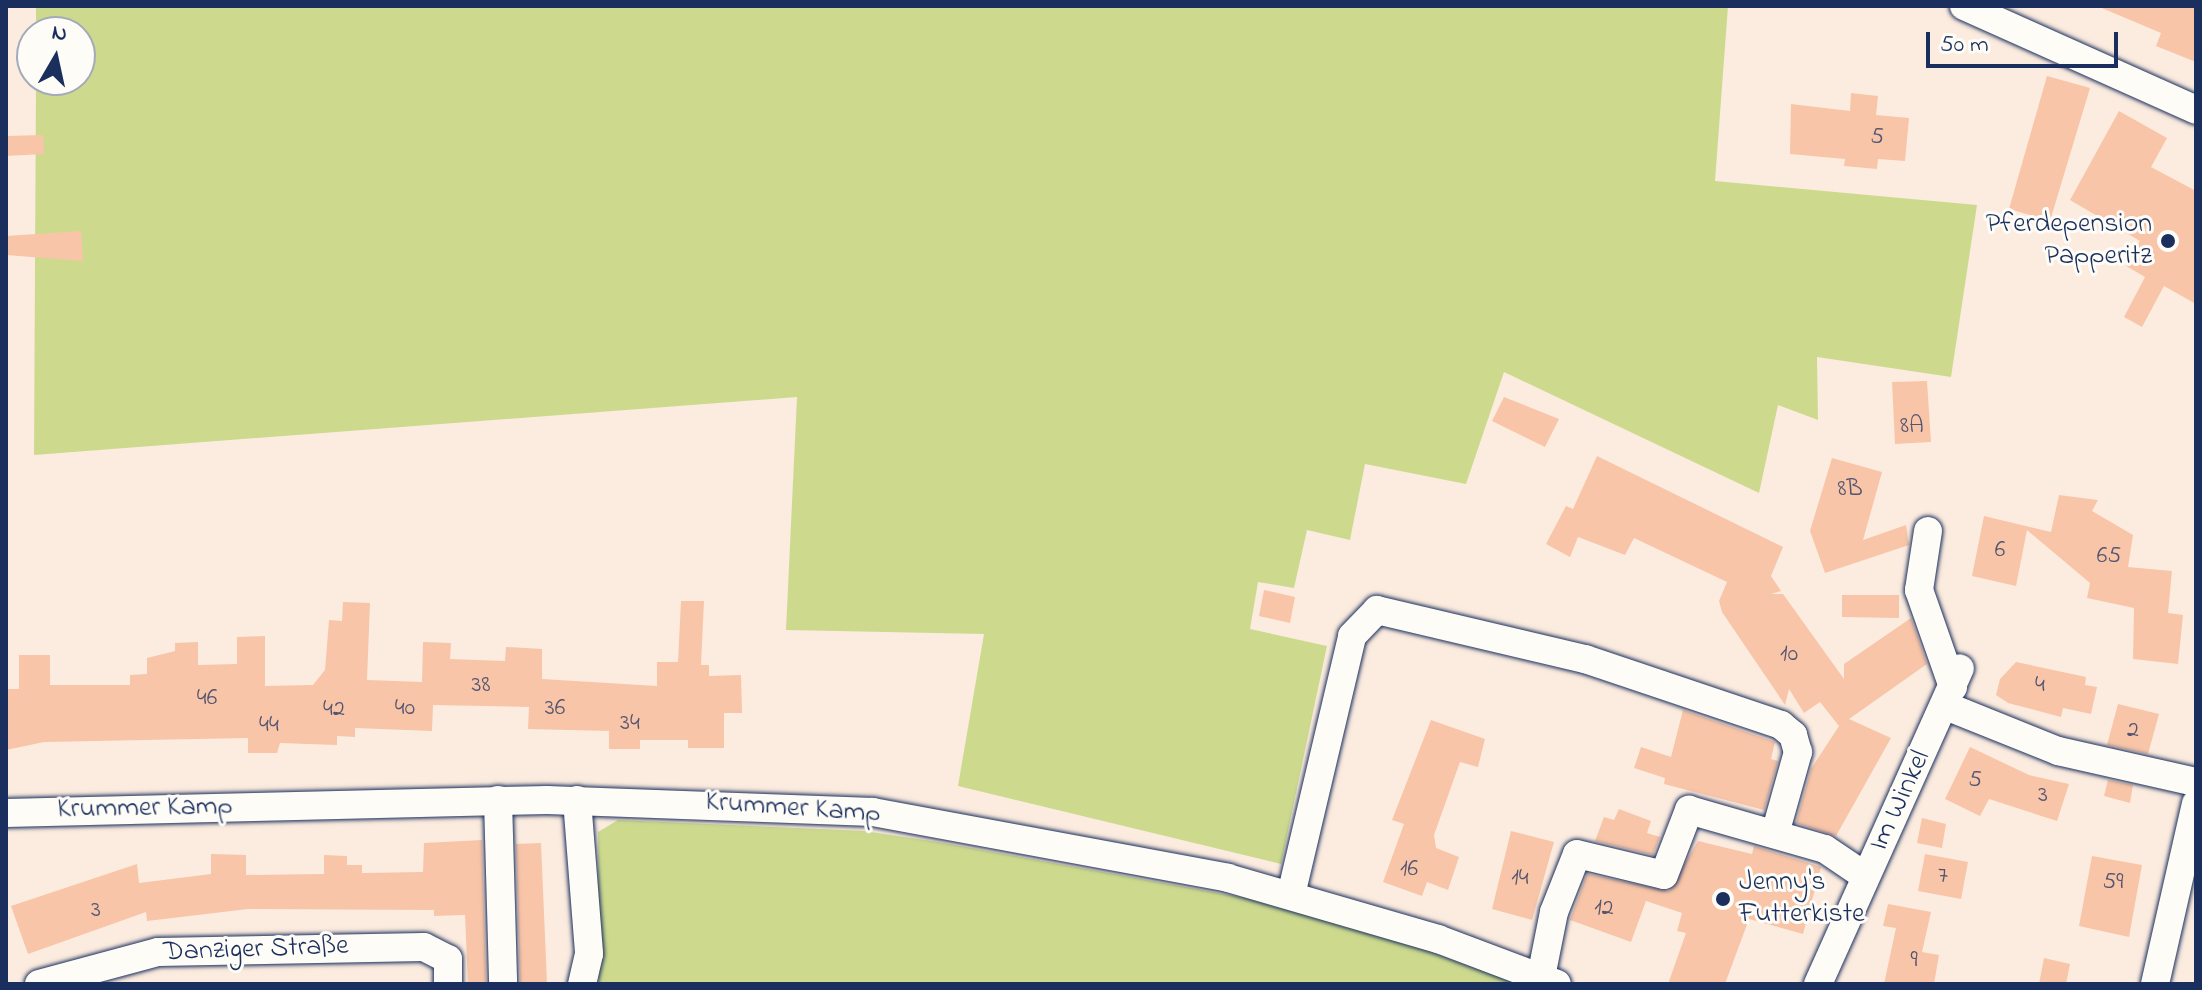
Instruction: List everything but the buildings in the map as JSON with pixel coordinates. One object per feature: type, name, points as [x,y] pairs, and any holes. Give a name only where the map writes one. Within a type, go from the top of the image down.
[{"type":"street","points":[[1964,6],[2196,110]]},
{"type":"street","points":[[1928,531],[1919,590],[1953,687],[2058,751],[2196,782]]},
{"type":"street","points":[[1291,895],[1352,636],[1377,610],[1585,659],[1781,725],[1793,735],[1798,752],[1775,834]]},
{"type":"street","name":"Im Winkel","points":[[1818,984],[1953,687]]},
{"type":"street","points":[[498,800],[503,982]]},
{"type":"street","name":"Krummer Kamp","points":[[6,813],[498,800],[577,800],[873,812],[1133,856],[1291,895],[1549,980]]},
{"type":"street","points":[[577,800],[589,954],[582,984]]},
{"type":"street","points":[[2155,984],[2196,804]]},
{"type":"street","points":[[1549,980],[1554,912],[1577,854],[1664,875],[1690,809],[1825,849],[1865,876]]},
{"type":"street","name":"Danziger Straße","points":[[39,984],[158,952],[424,947],[448,959],[448,984]]},
{"type":"green space","points":[[36,6],[1728,6],[1715,181],[1977,205],[1951,377],[1817,357],[1818,420],[1778,405],[1759,493],[1504,372],[1466,484],[1365,464],[1350,540],[1307,530],[1294,588],[1258,582],[1250,629],[1327,646],[1281,864],[958,786],[984,634],[786,630],[797,397],[34,455],[36,96],[96,96],[96,16],[36,16]]},
{"type":"green space","points":[[618,820],[864,831],[1318,911],[1519,984],[599,984],[598,832]]},
{"type":"place","name":"Pferdepension Papperitz","points":[[2168,241]]},
{"type":"place","name":"Jenny's Futterkiste","points":[[1723,899]]}]
